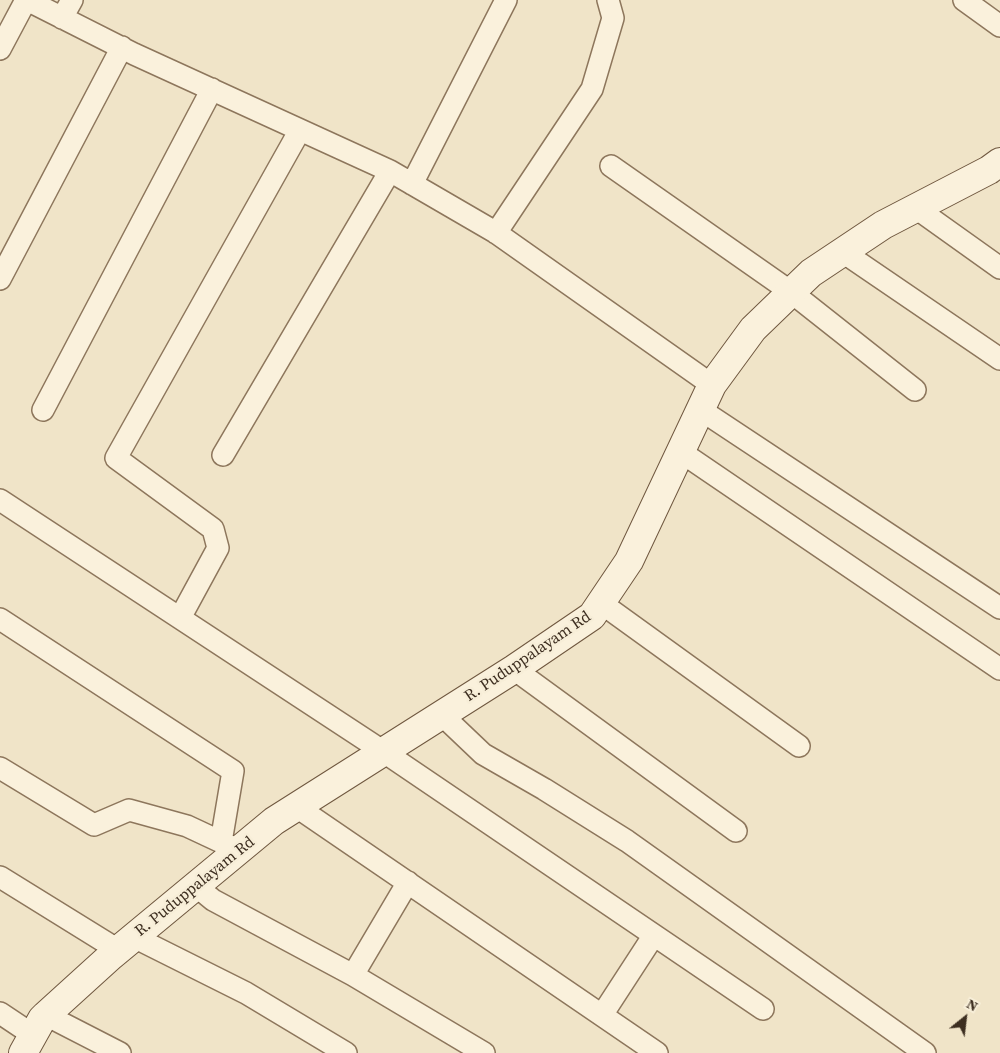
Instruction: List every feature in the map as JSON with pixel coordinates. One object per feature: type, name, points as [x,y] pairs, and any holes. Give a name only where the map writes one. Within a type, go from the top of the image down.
[{"type":"main road","name":"R. Puduppalayam Rd","points":[[34,1034],[126,944],[196,886],[230,846],[297,807],[514,670],[592,616],[629,561],[712,385],[753,329],[811,273],[883,225],[996,170]]},
{"type":"street","points":[[0,50],[26,0],[67,9],[122,48],[390,171],[496,233],[712,385]]},
{"type":"street","points":[[412,184],[506,0]]},
{"type":"street","points":[[496,233],[592,89],[613,18],[608,0]]},
{"type":"street","points":[[964,0],[1000,26]]},
{"type":"street","points":[[0,279],[122,48]]},
{"type":"street","points":[[43,410],[212,89]]},
{"type":"street","points":[[180,618],[218,548],[213,529],[116,458],[300,130]]},
{"type":"street","points":[[610,166],[791,292],[915,390]]},
{"type":"street","points":[[224,456],[390,171]]},
{"type":"street","points":[[916,208],[1000,268]]},
{"type":"street","points":[[843,252],[1000,358]]},
{"type":"street","points":[[701,410],[1000,608]]},
{"type":"street","points":[[681,452],[1000,669]]},
{"type":"street","points":[[0,500],[384,752],[763,1009]]},
{"type":"street","points":[[600,603],[799,746]]},
{"type":"street","points":[[0,619],[234,771],[230,846],[187,826],[129,810],[94,825],[0,768]]},
{"type":"street","points":[[514,670],[736,831]]},
{"type":"street","points":[[442,715],[483,754],[544,789],[627,841],[916,1050]]},
{"type":"street","points":[[297,807],[657,1053]]},
{"type":"street","points":[[0,877],[126,944],[246,993],[346,1053]]},
{"type":"street","points":[[354,975],[408,882]]},
{"type":"street","points":[[196,886],[213,900],[354,975],[484,1053]]},
{"type":"street","points":[[602,1015],[654,935]]},
{"type":"street","points":[[0,1013],[34,1034],[120,1053]]}]
